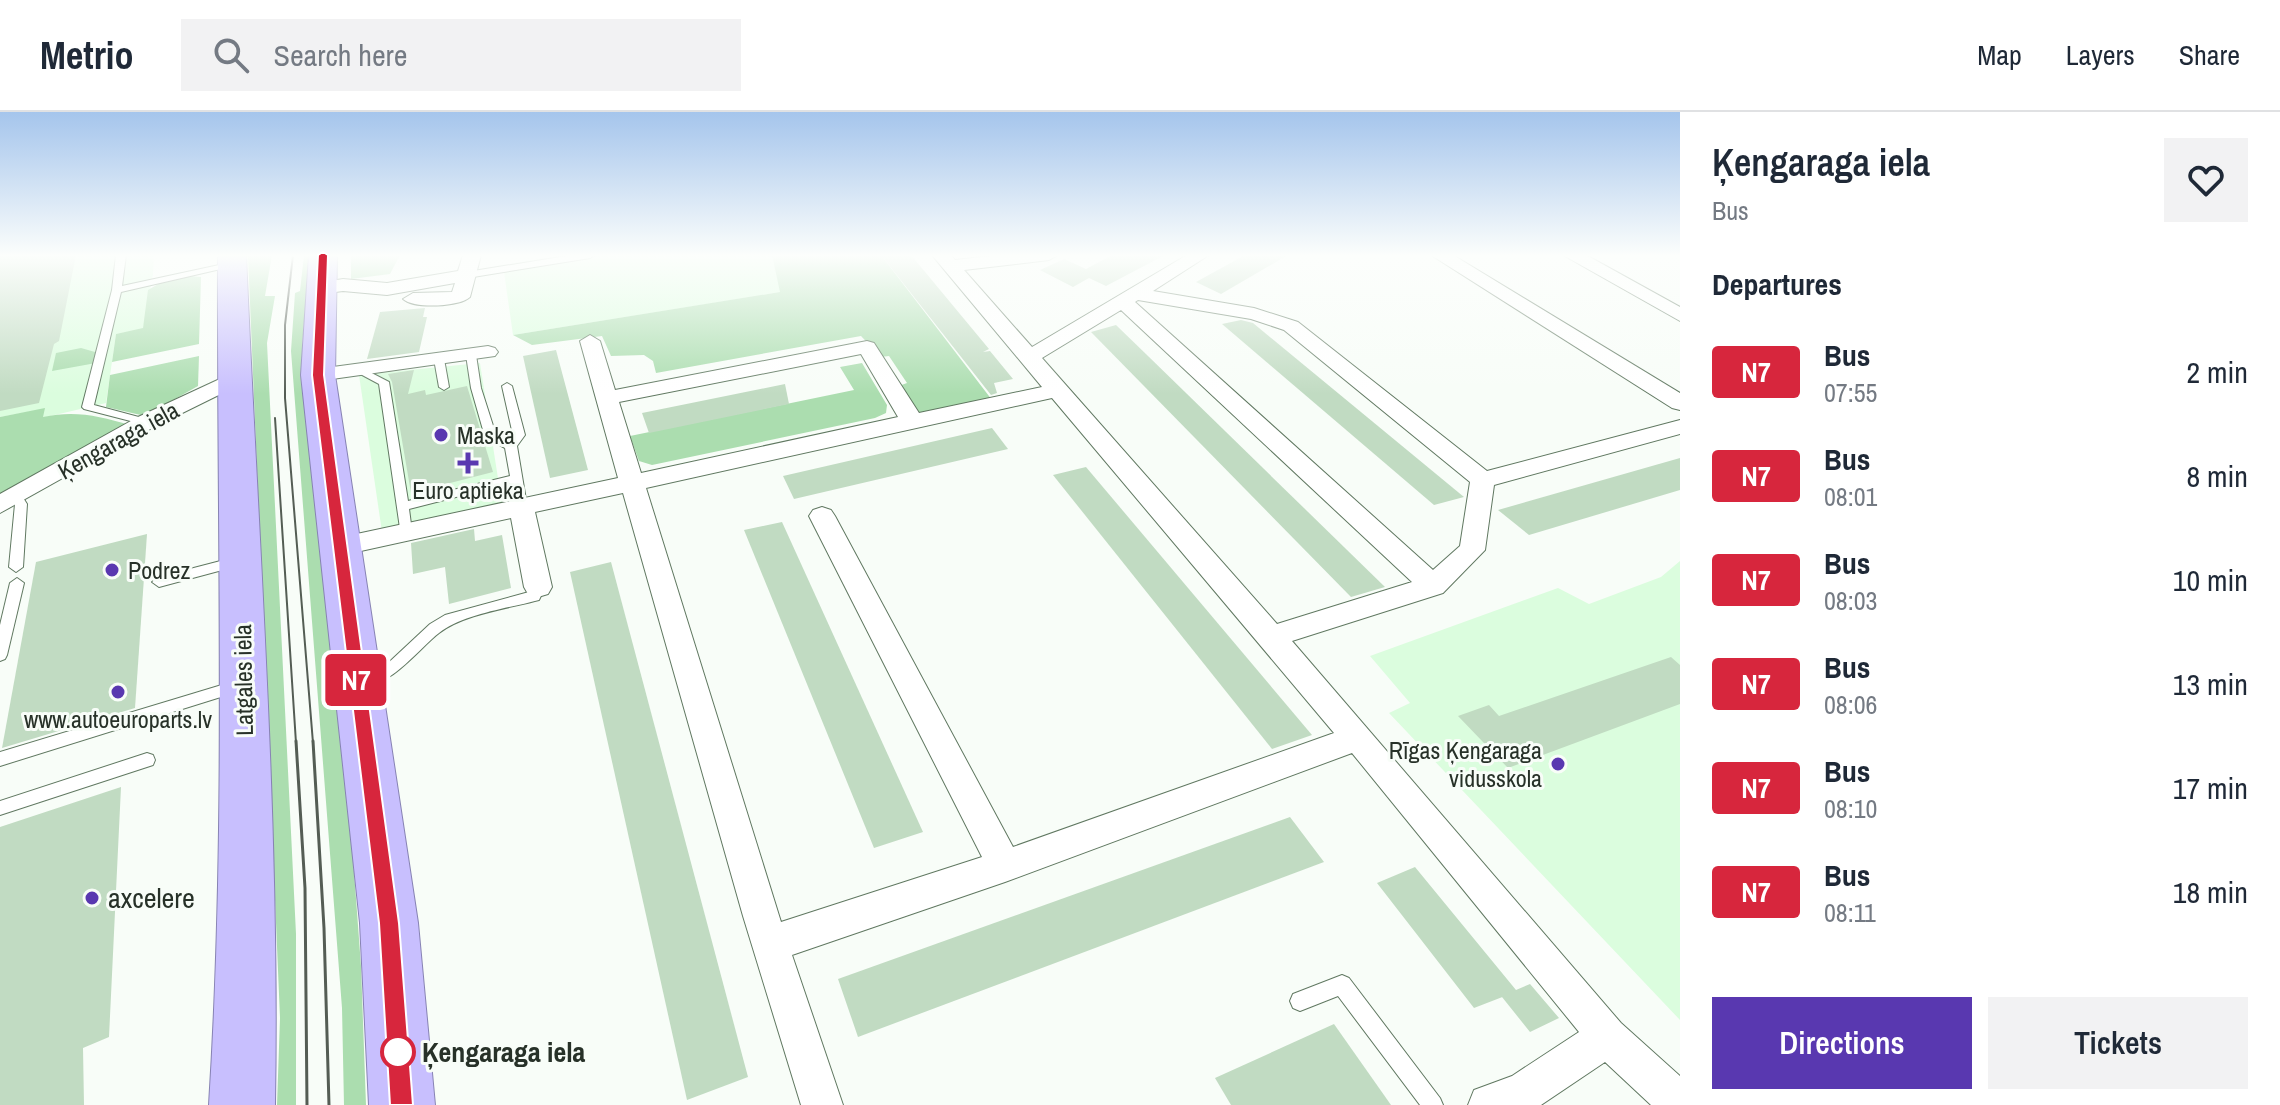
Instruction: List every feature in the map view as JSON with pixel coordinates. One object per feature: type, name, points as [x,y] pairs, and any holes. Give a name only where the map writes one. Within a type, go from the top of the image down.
[{"type":"highway","name":"Latgales iela","points":[[234,301],[248,997],[242,1105]]},
{"type":"highway","points":[[331,301],[337,372],[338,547],[389,923],[402,1105]]},
{"type":"street","points":[[981,301],[1357,738],[1607,1037],[1680,1104]]},
{"type":"street","points":[[1029,357],[1122,301]]},
{"type":"street","points":[[1132,301],[1433,586]]},
{"type":"street","points":[[1154,301],[1254,314],[1291,326],[1482,480]]},
{"type":"street","points":[[1515,301],[1680,403]]},
{"type":"street","points":[[1655,301],[1680,315]]},
{"type":"street","points":[[590,341],[630,482],[822,1105]]},
{"type":"street","points":[[607,398],[867,347],[912,421]]},
{"type":"street","points":[[337,372],[479,354]]},
{"type":"street","name":"Ķengaraga iela","points":[[8,500],[146,422],[237,377]]},
{"type":"street","points":[[338,547],[1057,390]]},
{"type":"street","points":[[1482,480],[1680,427]]},
{"type":"street","points":[[1270,637],[1433,586],[1472,550],[1482,480]]},
{"type":"street","points":[[521,506],[538,587]]},
{"type":"street","points":[[822,516],[1005,866]]},
{"type":"street","points":[[771,944],[1005,866],[1357,738]]},
{"type":"street","points":[[1515,1101],[1607,1037]]},
{"type":"lane","points":[[114,301],[88,407],[146,422]]},
{"type":"lane","points":[[479,354],[476,388],[491,437],[511,446]]},
{"type":"lane","points":[[439,359],[444,387]]},
{"type":"lane","points":[[337,372],[384,382],[406,532]]},
{"type":"lane","points":[[507,386],[519,435],[511,446],[521,506]]},
{"type":"lane","points":[[402,507],[517,478]]},
{"type":"lane","points":[[8,500],[21,504],[16,567]]},
{"type":"lane","points":[[159,582],[241,560]]},
{"type":"lane","points":[[0,655],[17,583]]},
{"type":"lane","points":[[357,682],[390,670],[435,628],[450,619],[518,602],[534,596],[538,587]]},
{"type":"lane","points":[[0,759],[243,685]]},
{"type":"lane","points":[[0,808],[147,760]]},
{"type":"lane","points":[[1300,1001],[1342,985],[1433,1105]]},
{"type":"shaded area","points":[[0,301],[148,301],[143,329],[116,334],[106,403],[42,418],[44,409],[0,417]]},
{"type":"shaded area","points":[[147,301],[200,301],[199,344],[112,362],[116,334],[143,328]]},
{"type":"shaded area","points":[[250,301],[274,301],[267,343],[296,934],[296,1105],[277,1105],[280,1018]]},
{"type":"shaded area","points":[[294,301],[306,301],[302,348],[353,858],[366,1105],[344,1105],[342,1008],[291,351]]},
{"type":"shaded area","points":[[508,301],[723,301],[513,335]]},
{"type":"shaded area","points":[[722,301],[916,301],[992,400],[915,416],[896,387],[907,383],[889,356],[881,357],[861,336],[656,373],[653,361],[644,355],[611,356],[602,336],[532,345],[513,335]]},
{"type":"shaded area","points":[[81,348],[95,352],[96,363],[52,371],[56,353]]},
{"type":"shaded area","points":[[199,356],[198,386],[145,416],[106,407],[110,375]]},
{"type":"shaded area","points":[[480,363],[502,504],[382,532],[359,375]]},
{"type":"shaded area","points":[[862,363],[887,405],[886,413],[875,418],[652,465],[639,461],[630,436],[854,390],[840,367]]},
{"type":"shaded area","points":[[45,408],[43,417],[87,415],[130,425],[0,496],[0,417]]},
{"type":"shaded area","name":"Rīgas Ķengaraga vidusskola","points":[[1680,561],[1680,1020],[1389,713],[1410,703],[1370,656],[1558,588],[1589,604],[1661,577]]},
{"type":"building","points":[[0,301],[67,301],[59,341],[54,344],[39,403],[0,411]]},
{"type":"building","points":[[917,301],[949,301],[989,349],[983,352],[990,351],[1013,379],[994,383],[997,393],[991,395]]},
{"type":"building","points":[[425,308],[423,317],[427,317],[419,352],[367,359],[380,312]]},
{"type":"building","points":[[1241,320],[1253,323],[1464,497],[1434,505],[1222,324]]},
{"type":"building","points":[[1116,325],[1385,587],[1351,597],[1091,332]]},
{"type":"building","points":[[556,350],[588,470],[550,478],[523,356]]},
{"type":"building","name":"Maska","points":[[414,370],[408,394],[425,390],[426,395],[467,386],[493,472],[411,493],[392,382],[388,374]]},
{"type":"building","points":[[785,384],[789,404],[649,433],[642,413]]},
{"type":"building","points":[[992,428],[1008,449],[794,499],[783,476]]},
{"type":"building","points":[[1680,458],[1680,490],[1529,535],[1498,510]]},
{"type":"building","points":[[1086,467],[1312,735],[1272,749],[1053,475]]},
{"type":"building","points":[[782,522],[923,832],[874,848],[744,530]]},
{"type":"building","points":[[474,529],[475,541],[502,535],[511,588],[449,604],[445,567],[413,574],[411,543]]},
{"type":"building","points":[[147,534],[135,708],[2,748],[36,562]]},
{"type":"building","points":[[611,562],[748,1077],[687,1100],[570,572]]},
{"type":"building","points":[[1671,657],[1680,665],[1680,704],[1508,768],[1458,716],[1489,705],[1499,716]]},
{"type":"building","points":[[121,787],[109,1037],[83,1048],[84,1105],[0,1105],[0,827]]},
{"type":"building","points":[[1290,817],[1324,862],[858,1037],[838,979]]},
{"type":"building","points":[[1415,867],[1516,990],[1530,984],[1559,1018],[1530,1032],[1502,997],[1474,1008],[1377,883]]},
{"type":"building","points":[[1334,1024],[1391,1105],[1231,1105],[1215,1078]]},
{"type":"tram line","points":[[288,301],[285,398],[313,743]]},
{"type":"tram line","points":[[275,418],[296,743]]},
{"type":"tram line","points":[[296,741],[305,888],[307,1105]]},
{"type":"tram line","points":[[313,741],[324,928],[329,1105]]},
{"type":"bus line","name":"N7","points":[[320,301],[318,375],[389,923],[402,1105]]},
{"type":"place","name":"Maska","points":[[441,435]]},
{"type":"place","name":"Euro aptieka","points":[[468,463]]},
{"type":"place","name":"Podrez","points":[[112,570]]},
{"type":"place","name":"www.autoeuroparts.lv","points":[[118,692]]},
{"type":"place","name":"Rīgas Ķengaraga vidusskola","points":[[1558,764]]},
{"type":"place","name":"axcelere","points":[[92,898]]},
{"type":"place","name":"Ķengaraga iela","points":[[398,1052]]}]
